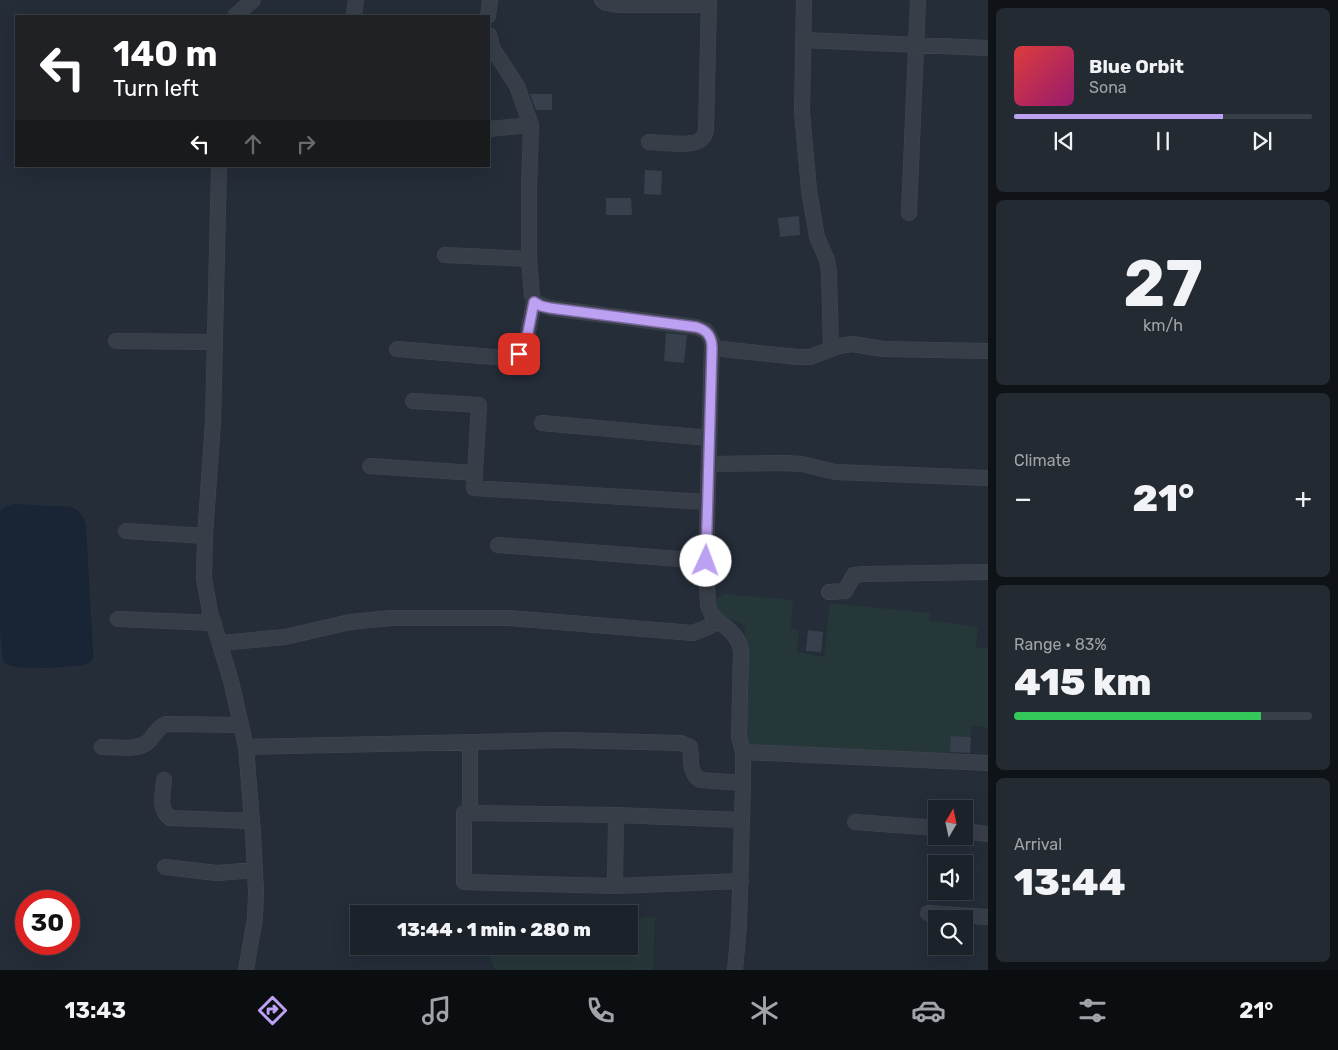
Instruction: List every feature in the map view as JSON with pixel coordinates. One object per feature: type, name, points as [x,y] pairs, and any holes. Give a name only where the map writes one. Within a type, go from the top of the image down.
[{"type":"street","points":[[236,15],[253,0]]},
{"type":"street","points":[[354,15],[356,0]]},
{"type":"street","points":[[488,15],[490,0]]},
{"type":"street","points":[[602,0],[606,3],[617,4],[698,5],[708,0],[706,130],[704,136],[700,141],[692,143],[649,142]]},
{"type":"street","points":[[804,0],[802,112],[809,190],[817,237],[827,260],[829,272],[831,349]]},
{"type":"street","points":[[910,213],[918,0]]},
{"type":"street","points":[[397,349],[506,358],[519,354],[526,342],[534,302],[530,260],[529,190],[531,125],[517,86],[493,49],[490,38]]},
{"type":"street","points":[[803,40],[988,48]]},
{"type":"street","points":[[490,129],[531,125]]},
{"type":"street","points":[[219,167],[213,422],[204,578],[246,747],[256,870],[255,918],[246,970]]},
{"type":"street","points":[[445,255],[530,260]]},
{"type":"street","points":[[534,302],[550,308],[696,327],[706,331],[712,340],[706,561],[709,609],[718,620],[732,630],[740,644],[741,657],[739,737],[743,752],[743,784],[741,881],[735,970]]},
{"type":"street","points":[[116,341],[214,342]]},
{"type":"street","points":[[712,348],[798,357],[810,357],[839,346],[853,344],[883,349],[988,351]]},
{"type":"street","points":[[413,401],[479,405],[474,488],[707,502]]},
{"type":"street","points":[[542,424],[709,438]]},
{"type":"street","points":[[708,464],[785,463],[802,464],[835,472],[988,478]]},
{"type":"street","points":[[370,466],[475,473]]},
{"type":"street","points":[[126,531],[205,536]]},
{"type":"street","points":[[498,544],[706,561]]},
{"type":"street","points":[[829,592],[845,591],[854,575],[988,572]]},
{"type":"street","points":[[220,643],[285,637],[350,622],[391,618],[509,618],[693,633],[708,627],[718,620]]},
{"type":"street","points":[[118,619],[214,623]]},
{"type":"street","points":[[102,747],[145,745],[161,726],[166,724],[241,725]]},
{"type":"street","points":[[246,747],[564,740],[680,743],[690,747],[691,770],[696,778],[743,784]]},
{"type":"street","points":[[470,743],[470,812]]},
{"type":"street","points":[[743,752],[988,763]]},
{"type":"street","points":[[164,780],[162,808],[170,818],[252,821]]},
{"type":"street","points":[[741,881],[615,886],[464,882],[464,812],[742,820]]},
{"type":"street","points":[[615,886],[616,815]]},
{"type":"street","points":[[855,822],[928,827]]},
{"type":"street","points":[[973,832],[988,834]]},
{"type":"street","points":[[165,867],[217,872],[256,870]]},
{"type":"street","points":[[973,916],[988,917]]},
{"type":"shaded area","points":[[726,594],[793,600],[791,629],[799,630],[797,652],[824,657],[830,603],[930,613],[929,620],[978,627],[976,647],[988,648],[988,728],[972,725],[971,737],[952,736],[950,754],[748,749],[746,741],[748,655],[744,625],[717,613],[714,603],[717,598]]},
{"type":"shaded area","points":[[655,917],[653,970],[496,970],[488,955],[638,955],[638,918]]},
{"type":"water","points":[[14,504],[72,507],[84,519],[86,525],[93,651],[92,660],[87,664],[30,668],[9,665],[3,662],[0,630],[0,511],[6,506]]},
{"type":"building","points":[[530,94],[552,94],[552,110],[536,110]]},
{"type":"building","points":[[645,170],[662,171],[661,195],[644,194]]},
{"type":"building","points":[[606,198],[631,198],[632,215],[606,215]]},
{"type":"building","points":[[799,216],[800,235],[780,237],[778,218]]},
{"type":"building","points":[[666,333],[687,335],[684,363],[664,361]]},
{"type":"building","points":[[808,630],[823,632],[821,652],[806,651]]},
{"type":"building","points":[[951,736],[971,737],[970,753],[950,752]]},
{"type":"route","points":[[519,354],[526,342],[534,302],[550,308],[696,327],[709,334],[712,340],[712,348],[706,561]]}]
